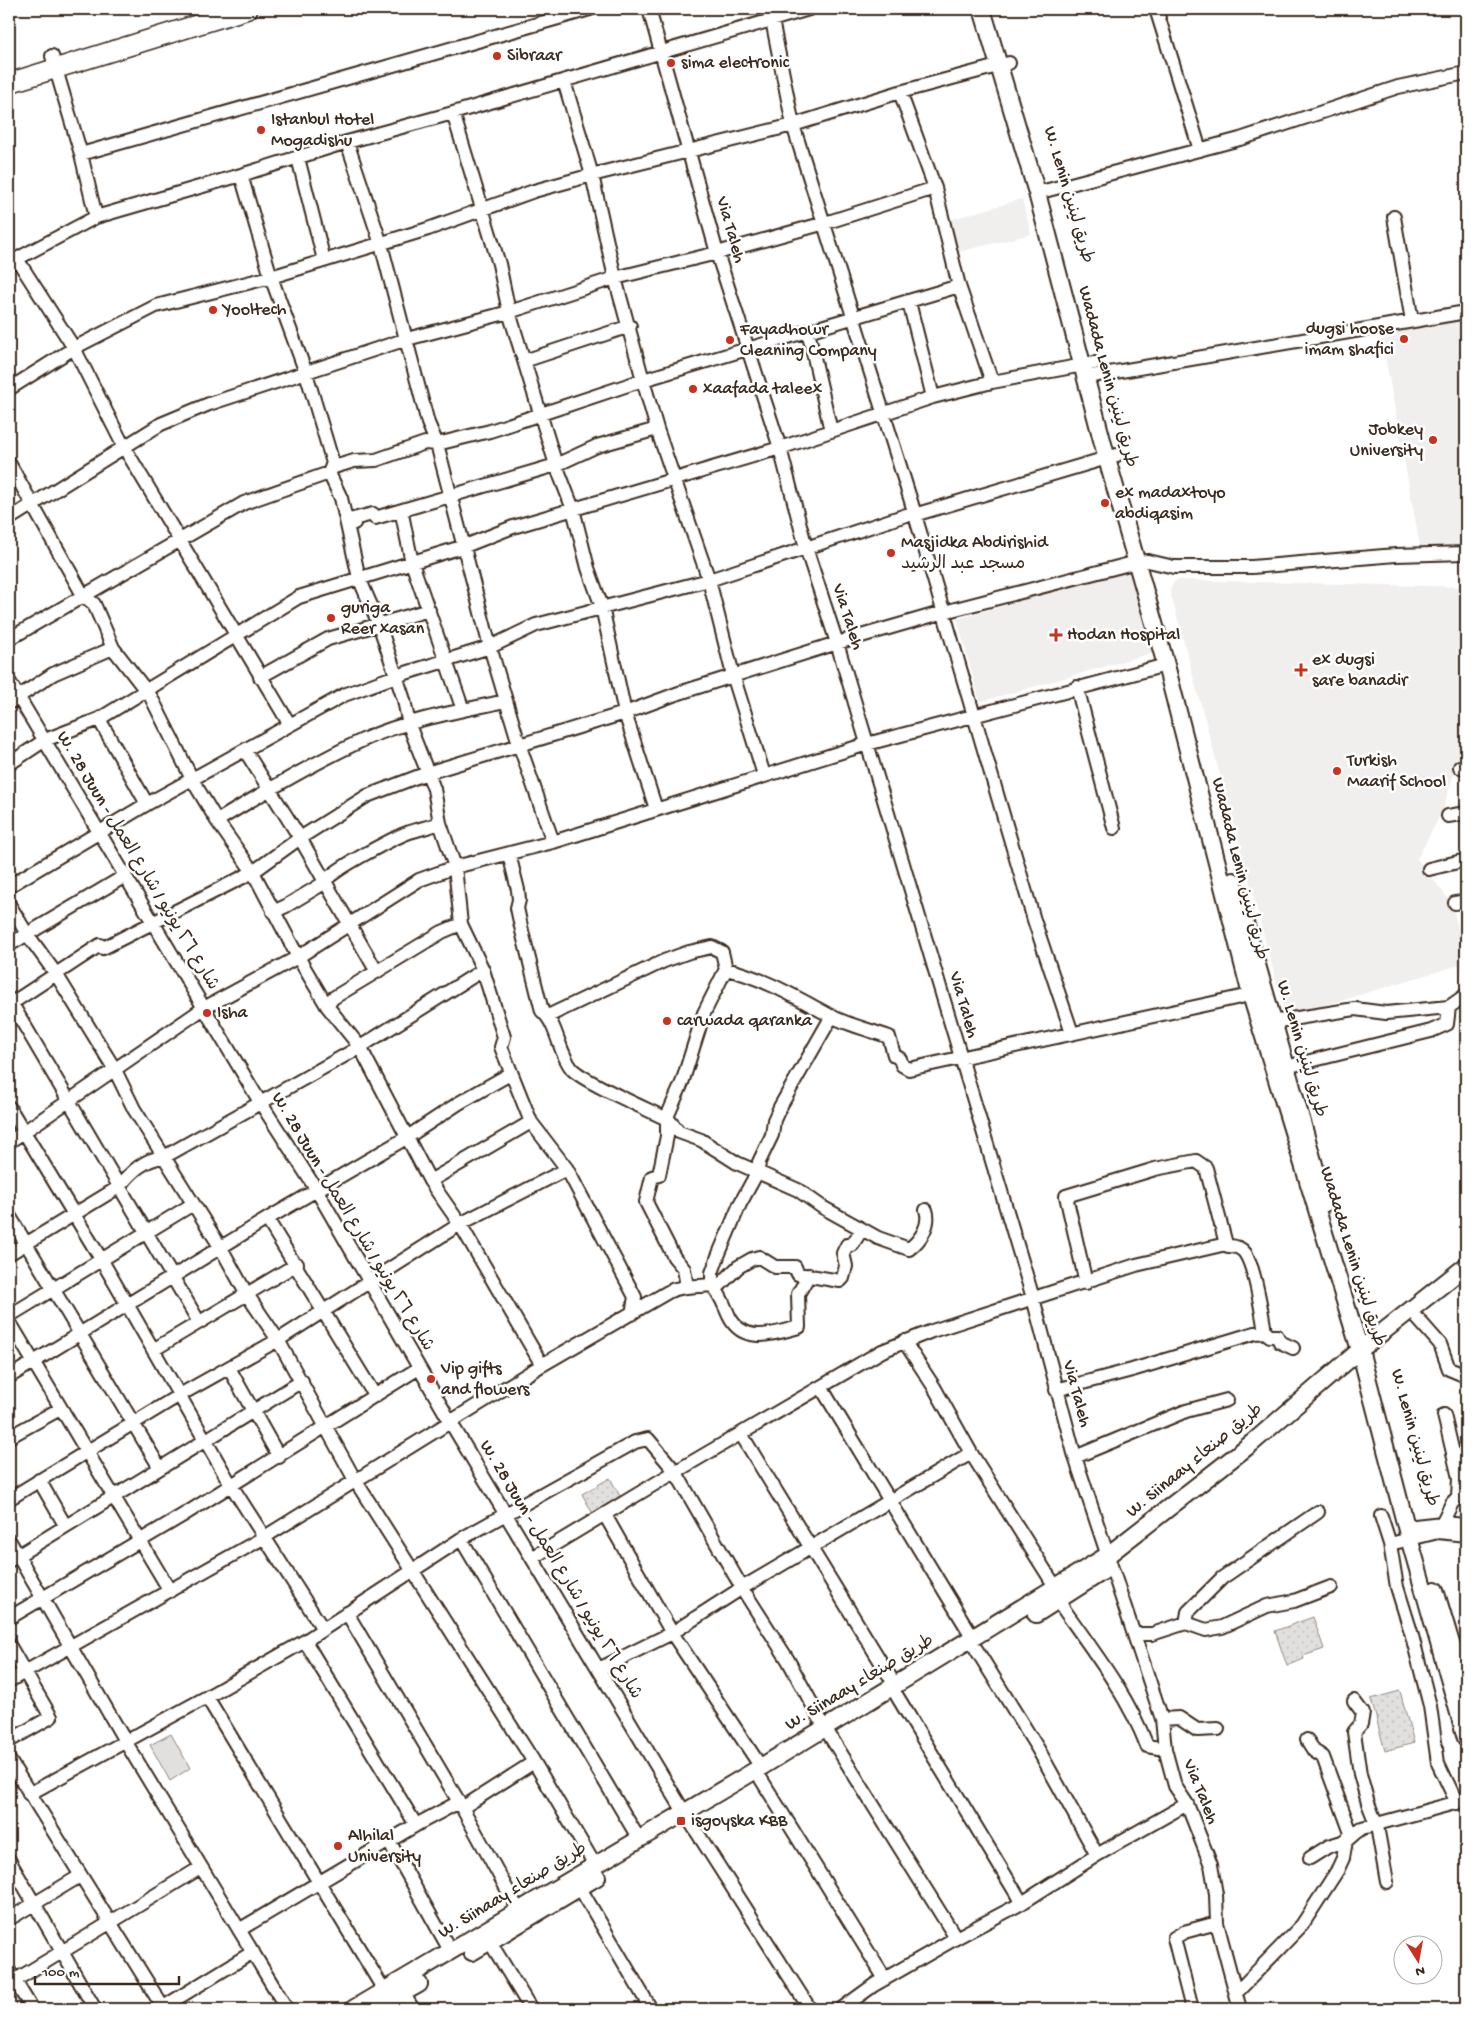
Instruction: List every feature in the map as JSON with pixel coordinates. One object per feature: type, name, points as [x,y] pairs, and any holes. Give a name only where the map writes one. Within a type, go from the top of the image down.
[{"type":"highway","points":[[9,83],[54,62],[212,9]]},
{"type":"highway","points":[[9,70],[54,62],[248,9]]},
{"type":"main road","name":"Wadada Lenin طريق لينين","points":[[982,9],[1004,64],[1041,191],[1112,457],[1143,562],[1166,665],[1257,993],[1366,1353]]},
{"type":"main road","points":[[993,9],[1004,64]]},
{"type":"main road","name":"W. Lenin طريق لينين","points":[[1143,562],[1257,993],[1272,1022],[1286,1067],[1329,1235]]},
{"type":"main road","points":[[1366,1353],[1466,1266]]},
{"type":"main road","points":[[1366,1353],[1418,1318],[1466,1280]]},
{"type":"main road","name":"W. Lenin طريق لينين","points":[[1366,1353],[1413,1531],[1461,1654],[1466,1693]]},
{"type":"main road","name":"W. Siinaay طريق صنعاء","points":[[353,2009],[452,1952],[639,1839],[687,1816],[761,1773],[1057,1595],[1109,1561],[1252,1443],[1306,1403],[1366,1353]]},
{"type":"main road","points":[[1413,1531],[1466,1738]]},
{"type":"main road","points":[[374,2009],[580,1888],[687,1816]]},
{"type":"street","points":[[81,154],[590,9]]},
{"type":"street","name":"Via Taleh","points":[[649,9],[717,254],[780,448],[806,548],[837,643],[1033,1298],[1074,1457],[1162,1719],[1165,1748],[1175,1786],[1186,1804],[1211,1865],[1216,1894],[1217,1923],[1240,2009]]},
{"type":"street","points":[[290,725],[260,678],[181,539],[124,447],[74,348],[13,261],[96,217],[241,176],[347,142],[809,9]]},
{"type":"street","points":[[1156,9],[1200,150]]},
{"type":"street","points":[[772,20],[793,124],[944,612],[1034,920],[1072,1033]]},
{"type":"street","points":[[54,62],[81,154],[96,217]]},
{"type":"street","points":[[9,389],[74,348],[156,306],[271,277],[380,244],[534,192],[592,175],[793,124],[900,92],[1004,64]]},
{"type":"street","points":[[1041,191],[1240,139],[1398,87],[1466,73]]},
{"type":"street","points":[[564,81],[592,175],[615,278],[630,326],[657,429],[709,580],[733,675],[764,774]]},
{"type":"street","points":[[900,92],[935,188],[959,286],[992,382]]},
{"type":"street","points":[[453,113],[499,264],[509,312],[556,464],[573,509],[588,568],[602,607],[625,713],[656,809]]},
{"type":"street","points":[[347,142],[380,244],[428,423],[437,444],[490,647],[519,744],[553,842]]},
{"type":"street","points":[[298,158],[324,260]]},
{"type":"street","points":[[241,176],[271,277],[306,373],[333,463],[329,473],[341,498],[359,578],[379,624],[409,725],[434,789],[440,823],[455,867],[461,924],[483,970],[504,1037],[501,1047],[510,1074],[531,1122],[567,1169],[635,1297],[632,1314]]},
{"type":"street","points":[[9,519],[161,424],[209,404],[407,339],[509,312],[615,278],[717,254],[825,224],[935,188]]},
{"type":"street","points":[[1394,217],[1412,321]]},
{"type":"street","points":[[9,639],[244,503],[329,473],[339,465],[376,460],[425,444],[437,444],[490,431],[643,380],[959,286]]},
{"type":"street","points":[[909,302],[934,397]]},
{"type":"street","points":[[9,764],[45,740],[99,719],[235,634],[299,597],[465,546],[513,527],[780,448],[881,412],[992,382],[1090,370],[1466,312]]},
{"type":"street","points":[[524,361],[630,326]]},
{"type":"street","points":[[808,331],[830,431]]},
{"type":"street","points":[[348,526],[354,523],[354,519],[373,514],[375,518],[556,464],[597,446],[657,429]]},
{"type":"street","points":[[9,886],[147,804],[246,752],[344,695],[396,676],[490,647],[536,625],[709,580],[906,515],[914,515],[1112,457]]},
{"type":"street","points":[[9,463],[83,595],[94,604],[112,648],[151,697],[193,781],[217,821],[253,872],[273,912],[327,1006],[360,1047],[430,1181],[460,1224],[542,1365]]},
{"type":"street","points":[[395,512],[402,514],[412,562],[463,710]]},
{"type":"street","points":[[199,1322],[10,1002],[100,946],[102,948],[253,872],[300,838],[367,796],[427,773],[625,713],[733,675],[944,612],[1143,562],[1174,567],[1252,566],[1466,553]]},
{"type":"street","points":[[260,678],[328,639],[429,610]]},
{"type":"street","points":[[14,699],[53,674],[112,648]]},
{"type":"street","points":[[9,1142],[114,1068],[204,1008],[298,957],[419,880],[455,867],[553,842],[764,774],[810,763],[867,744],[1166,665]]},
{"type":"street","name":"W. 28 Juun - شارع ٢٦ يونيو / شارع العمل","points":[[9,681],[14,699],[45,740],[260,1102],[316,1189],[451,1423],[687,1816],[810,2009]]},
{"type":"street","points":[[1077,687],[1114,828]]},
{"type":"street","points":[[217,821],[269,790],[364,739],[463,710],[506,701]]},
{"type":"street","points":[[99,719],[147,804]]},
{"type":"street","points":[[246,752],[300,838],[376,972]]},
{"type":"street","points":[[1448,816],[1466,813]]},
{"type":"street","points":[[273,912],[324,883],[327,877],[397,838],[440,823]]},
{"type":"street","points":[[509,854],[518,890],[519,900],[517,908],[542,1011],[548,1016],[563,1054],[573,1070],[668,1120],[679,1132],[701,1140],[737,1162],[798,1190],[862,1229],[909,1249],[924,1232],[929,1219],[926,1210]]},
{"type":"street","points":[[1429,869],[1466,860]]},
{"type":"street","points":[[9,945],[125,876]]},
{"type":"street","points":[[9,904],[27,934],[56,974],[114,1068],[134,1109],[221,1248],[246,1293],[278,1340],[356,1480],[534,1762],[595,1865]]},
{"type":"street","points":[[327,1006],[333,998],[442,932],[461,924]]},
{"type":"street","points":[[548,1016],[664,961],[689,952],[712,947],[722,952],[726,969],[704,1013],[693,1042],[682,1084],[667,1116],[668,1120],[659,1176],[652,1177],[646,1202],[674,1257],[684,1269],[687,1287]]},
{"type":"street","points":[[726,969],[745,974],[803,999],[832,1016],[889,1037],[894,1055],[900,1058],[902,1065],[909,1069],[1257,993]]},
{"type":"street","points":[[9,1254],[119,1187],[131,1172],[153,1158],[164,1157],[360,1047],[483,970]]},
{"type":"street","points":[[1272,1022],[1355,1009],[1386,1013],[1448,1008],[1466,995]]},
{"type":"street","points":[[1286,1067],[1431,1031],[1447,1024],[1448,1008]]},
{"type":"street","points":[[809,1275],[798,1294],[799,1327],[754,1336],[743,1332],[730,1319],[714,1287],[712,1274],[740,1204],[758,1171],[759,1162],[772,1135],[774,1120],[780,1107],[832,1016]]},
{"type":"street","points":[[9,1377],[316,1189],[406,1138],[459,1103],[510,1074]]},
{"type":"street","points":[[9,1107],[101,1259],[230,1486],[323,1629]]},
{"type":"street","points":[[430,1181],[531,1122]]},
{"type":"street","points":[[1086,1282],[1066,1196],[1156,1169],[1196,1161],[1206,1168],[1226,1244]]},
{"type":"street","points":[[9,1500],[39,1480],[87,1454],[178,1396],[278,1340],[460,1224],[567,1169]]},
{"type":"street","points":[[9,1316],[193,1204]]},
{"type":"street","points":[[9,1215],[160,1468]]},
{"type":"street","points":[[267,1219],[297,1264],[375,1396]]},
{"type":"street","points":[[9,1681],[263,1538],[542,1365],[668,1292],[687,1287],[714,1287],[738,1267],[752,1259],[760,1258],[775,1267],[795,1267],[798,1274],[834,1280],[844,1278],[846,1266],[843,1253],[846,1245],[852,1245],[862,1229]]},
{"type":"street","points":[[532,1558],[882,1350],[904,1341],[1136,1265],[1226,1244],[1228,1246],[1236,1246],[1245,1252],[1258,1291],[1265,1332],[1270,1336],[1277,1336],[1280,1342],[1293,1348]]},
{"type":"street","points":[[153,1350],[297,1264]]},
{"type":"street","points":[[1418,1318],[1440,1344],[1449,1369],[1466,1376]]},
{"type":"street","points":[[9,1321],[139,1542],[170,1591]]},
{"type":"street","points":[[1056,1390],[1132,1370],[1240,1336],[1265,1332]]},
{"type":"street","points":[[904,1341],[934,1387],[971,1453],[1057,1595],[1111,1676],[1142,1732],[1146,1746],[1165,1748]]},
{"type":"street","points":[[229,1368],[279,1457]]},
{"type":"street","points":[[9,1618],[44,1599],[279,1457],[419,1368]]},
{"type":"street","points":[[14,1558],[65,1524],[113,1498],[302,1382]]},
{"type":"street","points":[[821,1386],[1038,1749],[1097,1855]]},
{"type":"street","points":[[1074,1457],[1186,1412],[1227,1400]]},
{"type":"street","points":[[10,1434],[60,1409]]},
{"type":"street","points":[[1442,1523],[1452,1503],[1458,1497],[1459,1478],[1444,1415]]},
{"type":"street","points":[[741,1434],[1022,1904]]},
{"type":"street","points":[[29,1794],[208,1697],[305,1641],[505,1513],[639,1441],[648,1439],[676,1471],[742,1588],[788,1660],[827,1732],[956,1938]]},
{"type":"street","points":[[599,1669],[672,1633],[742,1588],[891,1502],[971,1453]]},
{"type":"street","points":[[39,1480],[65,1524]]},
{"type":"street","points":[[1186,1623],[1188,1612],[1201,1596],[1222,1578],[1318,1512]]},
{"type":"street","points":[[605,1515],[672,1633],[761,1773],[885,1979]]},
{"type":"street","points":[[1236,1993],[1302,1925],[1343,1858],[1346,1841],[1354,1834],[1362,1828],[1377,1826],[1462,1802],[1438,1763],[1428,1697],[1397,1587],[1390,1544],[1381,1516]]},
{"type":"street","points":[[1390,1544],[1413,1531],[1442,1523],[1466,1525]]},
{"type":"street","points":[[1413,1531],[1466,1534]]},
{"type":"street","points":[[462,1539],[639,1839]]},
{"type":"street","points":[[9,1540],[14,1558],[44,1599],[70,1648],[200,1868],[287,2009]]},
{"type":"street","points":[[1134,1634],[1152,1634],[1186,1623],[1206,1630],[1222,1628],[1267,1606],[1294,1601],[1331,1587]]},
{"type":"street","points":[[347,1613],[460,1805],[519,1911]]},
{"type":"street","points":[[305,1641],[416,1824]]},
{"type":"street","points":[[9,1645],[51,1717],[9,1741]]},
{"type":"street","points":[[208,1697],[384,1990]]},
{"type":"street","points":[[1354,1701],[1363,1713],[1362,1724],[1354,1732],[1360,1774],[1377,1826],[1387,1882]]},
{"type":"street","points":[[1162,1719],[1179,1718],[1197,1730],[1218,1729]]},
{"type":"street","points":[[1307,1740],[1314,1751],[1322,1756],[1351,1833],[1354,1834]]},
{"type":"street","points":[[9,1760],[162,2009],[253,1952]]},
{"type":"street","points":[[239,1930],[416,1824],[460,1805],[534,1762]]},
{"type":"street","points":[[841,2009],[885,1979],[956,1938],[1022,1904],[1097,1855],[1186,1804]]},
{"type":"street","points":[[1310,1858],[1313,1854],[1354,1834]]},
{"type":"street","points":[[389,1841],[452,1952]]},
{"type":"street","points":[[9,1860],[95,2009]]},
{"type":"street","points":[[32,2009],[10,1979],[61,1952],[200,1868]]},
{"type":"street","points":[[9,1919],[80,1876]]},
{"type":"street","points":[[580,1888],[651,2009]]},
{"type":"street","points":[[1192,2009],[1174,1938],[1184,1932],[1217,1923]]},
{"type":"street","points":[[490,1942],[531,2009]]},
{"type":"street","points":[[403,1993],[413,2009]]},
{"type":"shaded area","points":[[1022,199],[1031,234],[959,252],[949,220]]},
{"type":"shaded area","name":"Jobkey University","points":[[1466,318],[1466,549],[1420,546],[1381,334]]},
{"type":"shaded area","name":"Hodan Hospital","points":[[1131,569],[1156,652],[980,702],[957,619]]},
{"type":"shaded area","name":"Turkish Maarif School","points":[[1174,581],[1466,587],[1466,732],[1443,810],[1417,859],[1451,902],[1464,950],[1466,951],[1466,982],[1459,965],[1286,1017],[1170,591]]},
{"type":"shaded area","points":[[610,1478],[621,1498],[593,1514],[582,1494]]},
{"type":"shaded area","points":[[1313,1617],[1324,1649],[1303,1656],[1304,1659],[1287,1666],[1275,1631]]},
{"type":"shaded area","points":[[1400,1691],[1414,1743],[1385,1751],[1371,1699]]},
{"type":"shaded area","points":[[171,1734],[190,1768],[170,1781],[150,1745]]},
{"type":"place","name":"Sibraar","points":[[497,56]]},
{"type":"place","name":"sima electronic","points":[[671,63]]},
{"type":"place","name":"Istanbul Hotel Mogadishu","points":[[261,130]]},
{"type":"place","name":"Yooltech","points":[[213,310]]},
{"type":"place","name":"dugsi hoose imam shafici","points":[[1404,339]]},
{"type":"place","name":"Fayadhowr Cleaning Company","points":[[730,340]]},
{"type":"place","name":"xaafada taleex","points":[[693,389]]},
{"type":"place","name":"Jobkey University","points":[[1433,440]]},
{"type":"place","name":"ex madaxtoyo abdiqasim","points":[[1105,503]]},
{"type":"place","name":"Masjidka Abdirishid مسجد عبد الرشيد","points":[[891,553]]},
{"type":"place","name":"guriga Reer xasan","points":[[331,618]]},
{"type":"place","name":"Hodan Hospital","points":[[1056,635]]},
{"type":"place","name":"ex dugsi sare banadir","points":[[1301,670]]},
{"type":"place","name":"Turkish Maarif School","points":[[1337,771]]},
{"type":"place","name":"Isha","points":[[207,1013]]},
{"type":"place","name":"carwada qaranka","points":[[667,1021]]},
{"type":"place","name":"Vip gifts and flowers","points":[[431,1379]]},
{"type":"place","name":"isgoyska KBB","points":[[681,1821]]},
{"type":"place","name":"Alhilal University","points":[[338,1846]]}]
